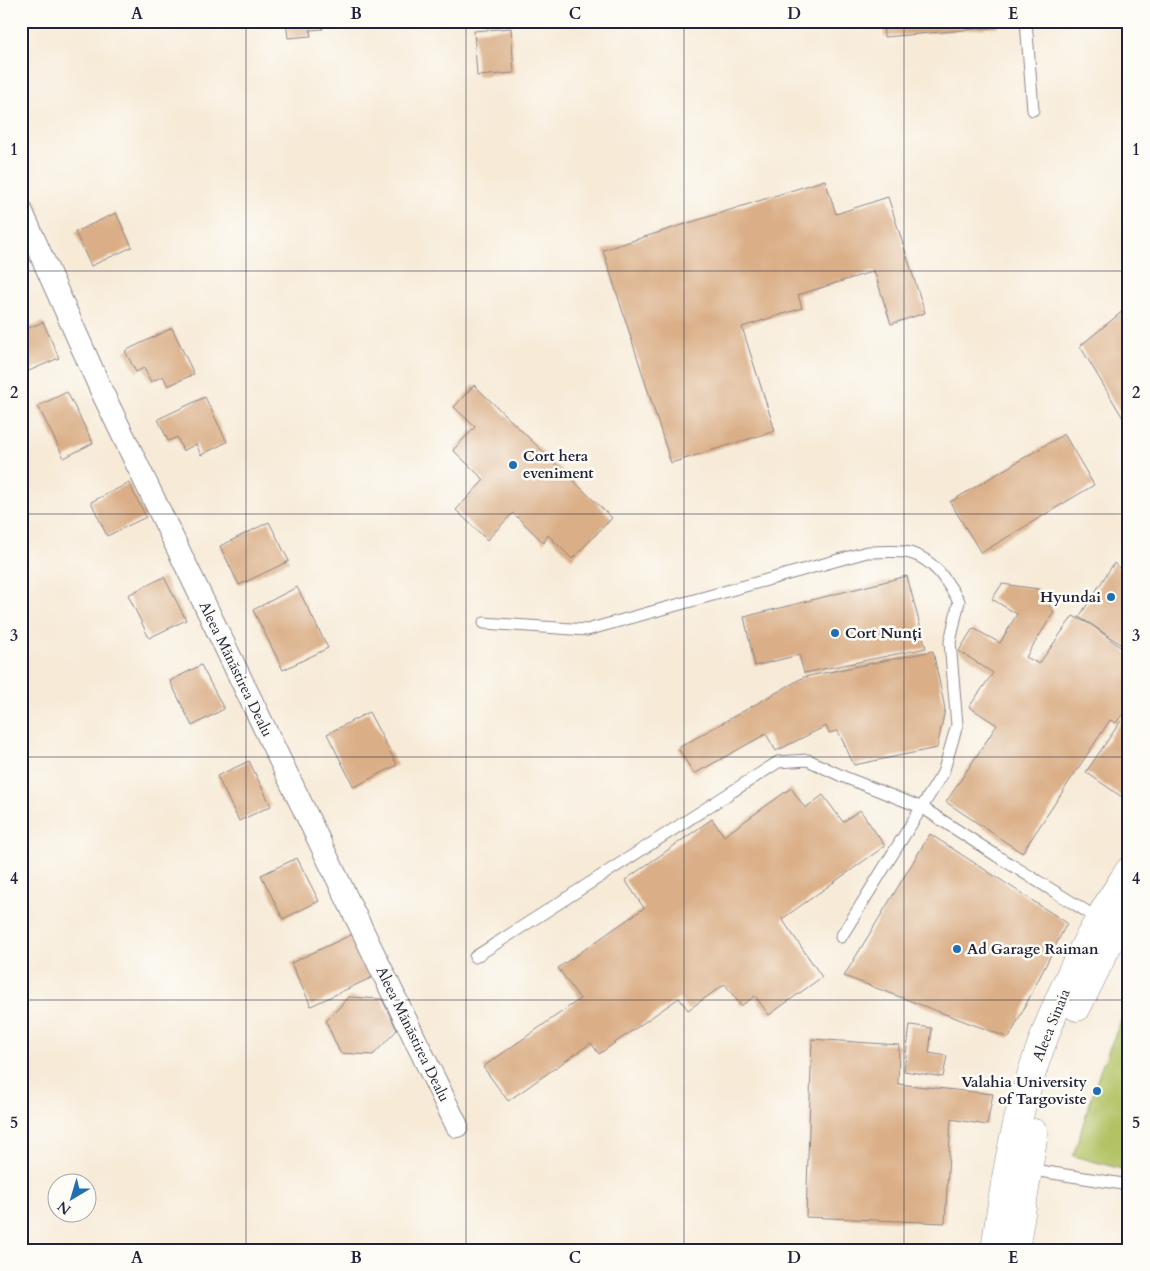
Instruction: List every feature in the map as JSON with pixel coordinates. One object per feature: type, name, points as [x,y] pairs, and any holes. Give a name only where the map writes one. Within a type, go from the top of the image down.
[{"type":"main road","name":"Aleea Sinaia","points":[[996,1250],[1008,1168],[1021,1106],[1030,1079],[1062,996],[1099,919],[1129,871]]},
{"type":"main road","name":"Aleea Sinaia","points":[[1015,1250],[1027,1169],[1036,1126],[1056,1058],[1080,999],[1129,905]]},
{"type":"street","name":"Aleea Mănăstirea Dealu","points":[[21,210],[102,392],[457,1126]]},
{"type":"lane","points":[[1026,21],[1034,110]]},
{"type":"lane","points":[[484,623],[586,630],[867,552],[910,553],[940,571],[959,601],[950,642],[957,725],[943,774],[841,936]]},
{"type":"lane","points":[[475,957],[778,762],[808,760],[844,777],[923,808],[1099,919]]},
{"type":"lane","points":[[1027,1169],[1129,1185]]},
{"type":"green space","points":[[1129,1001],[1129,1171],[1073,1156],[1100,1071]]},
{"type":"building","points":[[286,21],[322,21],[323,29],[310,30],[311,36],[288,38]]},
{"type":"building","points":[[883,21],[999,21],[999,27],[884,37]]},
{"type":"building","points":[[511,28],[514,73],[477,76],[474,31]]},
{"type":"building","points":[[825,180],[836,214],[888,197],[925,313],[891,324],[874,271],[798,295],[802,308],[742,327],[775,431],[671,463],[603,250]]},
{"type":"building","points":[[116,213],[132,247],[91,266],[75,232]]},
{"type":"building","points":[[1129,306],[1129,428],[1080,346]]},
{"type":"building","points":[[43,322],[59,358],[24,373],[21,367],[21,331]]},
{"type":"building","points":[[172,328],[194,374],[168,386],[163,376],[151,382],[144,368],[136,372],[125,351]]},
{"type":"building","name":"Cort hera eveniment","points":[[474,385],[612,518],[572,559],[548,535],[544,543],[513,513],[487,540],[456,510],[484,480],[453,450],[475,427],[454,407]]},
{"type":"building","points":[[67,392],[93,443],[64,458],[38,406]]},
{"type":"building","points":[[205,397],[227,442],[201,455],[196,444],[183,451],[177,437],[168,441],[158,419]]},
{"type":"building","points":[[1064,434],[1094,485],[981,553],[950,502]]},
{"type":"building","points":[[129,483],[146,517],[107,536],[91,502]]},
{"type":"building","points":[[269,522],[289,561],[239,585],[220,546]]},
{"type":"building","name":"Hyundai","points":[[1114,563],[1129,577],[1129,650],[1079,617]]},
{"type":"building","name":"Cort Nunți","points":[[907,576],[926,648],[804,673],[799,655],[755,666],[744,617]]},
{"type":"building","points":[[164,577],[186,620],[149,638],[128,595]]},
{"type":"building","points":[[1002,584],[1038,589],[1054,612],[1026,657],[1039,664],[1073,616],[1092,625],[1129,654],[1129,705],[1116,723],[1110,720],[1022,853],[946,802],[997,725],[969,707],[993,673],[959,651],[973,628],[1000,643],[1017,614],[992,599]]},
{"type":"building","points":[[297,587],[328,648],[283,670],[253,610]]},
{"type":"building","points":[[933,651],[945,709],[937,748],[854,765],[838,731],[829,733],[826,726],[776,751],[766,734],[694,774],[678,748],[804,677]]},
{"type":"building","points":[[201,665],[224,709],[192,726],[170,681]]},
{"type":"building","points":[[369,712],[397,765],[354,787],[327,734]]},
{"type":"building","points":[[1125,715],[1129,718],[1129,802],[1086,772]]},
{"type":"building","points":[[249,761],[271,806],[239,821],[217,776]]},
{"type":"building","points":[[791,788],[805,808],[823,795],[843,822],[860,810],[885,846],[782,919],[822,977],[769,1015],[755,996],[741,1006],[725,984],[688,1010],[679,998],[599,1054],[591,1043],[508,1101],[483,1067],[580,999],[558,968],[644,908],[625,880],[712,819],[724,836]]},
{"type":"building","name":"Ad Garage Raiman","points":[[930,834],[1067,923],[1009,1038],[844,976]]},
{"type":"building","points":[[297,858],[319,901],[283,919],[261,875]]},
{"type":"building","points":[[357,932],[377,975],[311,1006],[291,963]]},
{"type":"building","points":[[349,997],[382,999],[397,1030],[373,1055],[340,1053],[326,1021]]},
{"type":"building","points":[[910,1025],[932,1028],[929,1053],[947,1056],[943,1077],[904,1071]]},
{"type":"building","points":[[812,1039],[899,1045],[898,1084],[993,1094],[987,1125],[951,1119],[945,1223],[806,1217]]},
{"type":"place","name":"Cort hera eveniment","points":[[513,465]]},
{"type":"place","name":"Hyundai","points":[[1111,597]]},
{"type":"place","name":"Cort Nunți","points":[[835,633]]},
{"type":"place","name":"Ad Garage Raiman","points":[[957,949]]},
{"type":"place","name":"Valahia University of Targoviste","points":[[1097,1091]]}]
